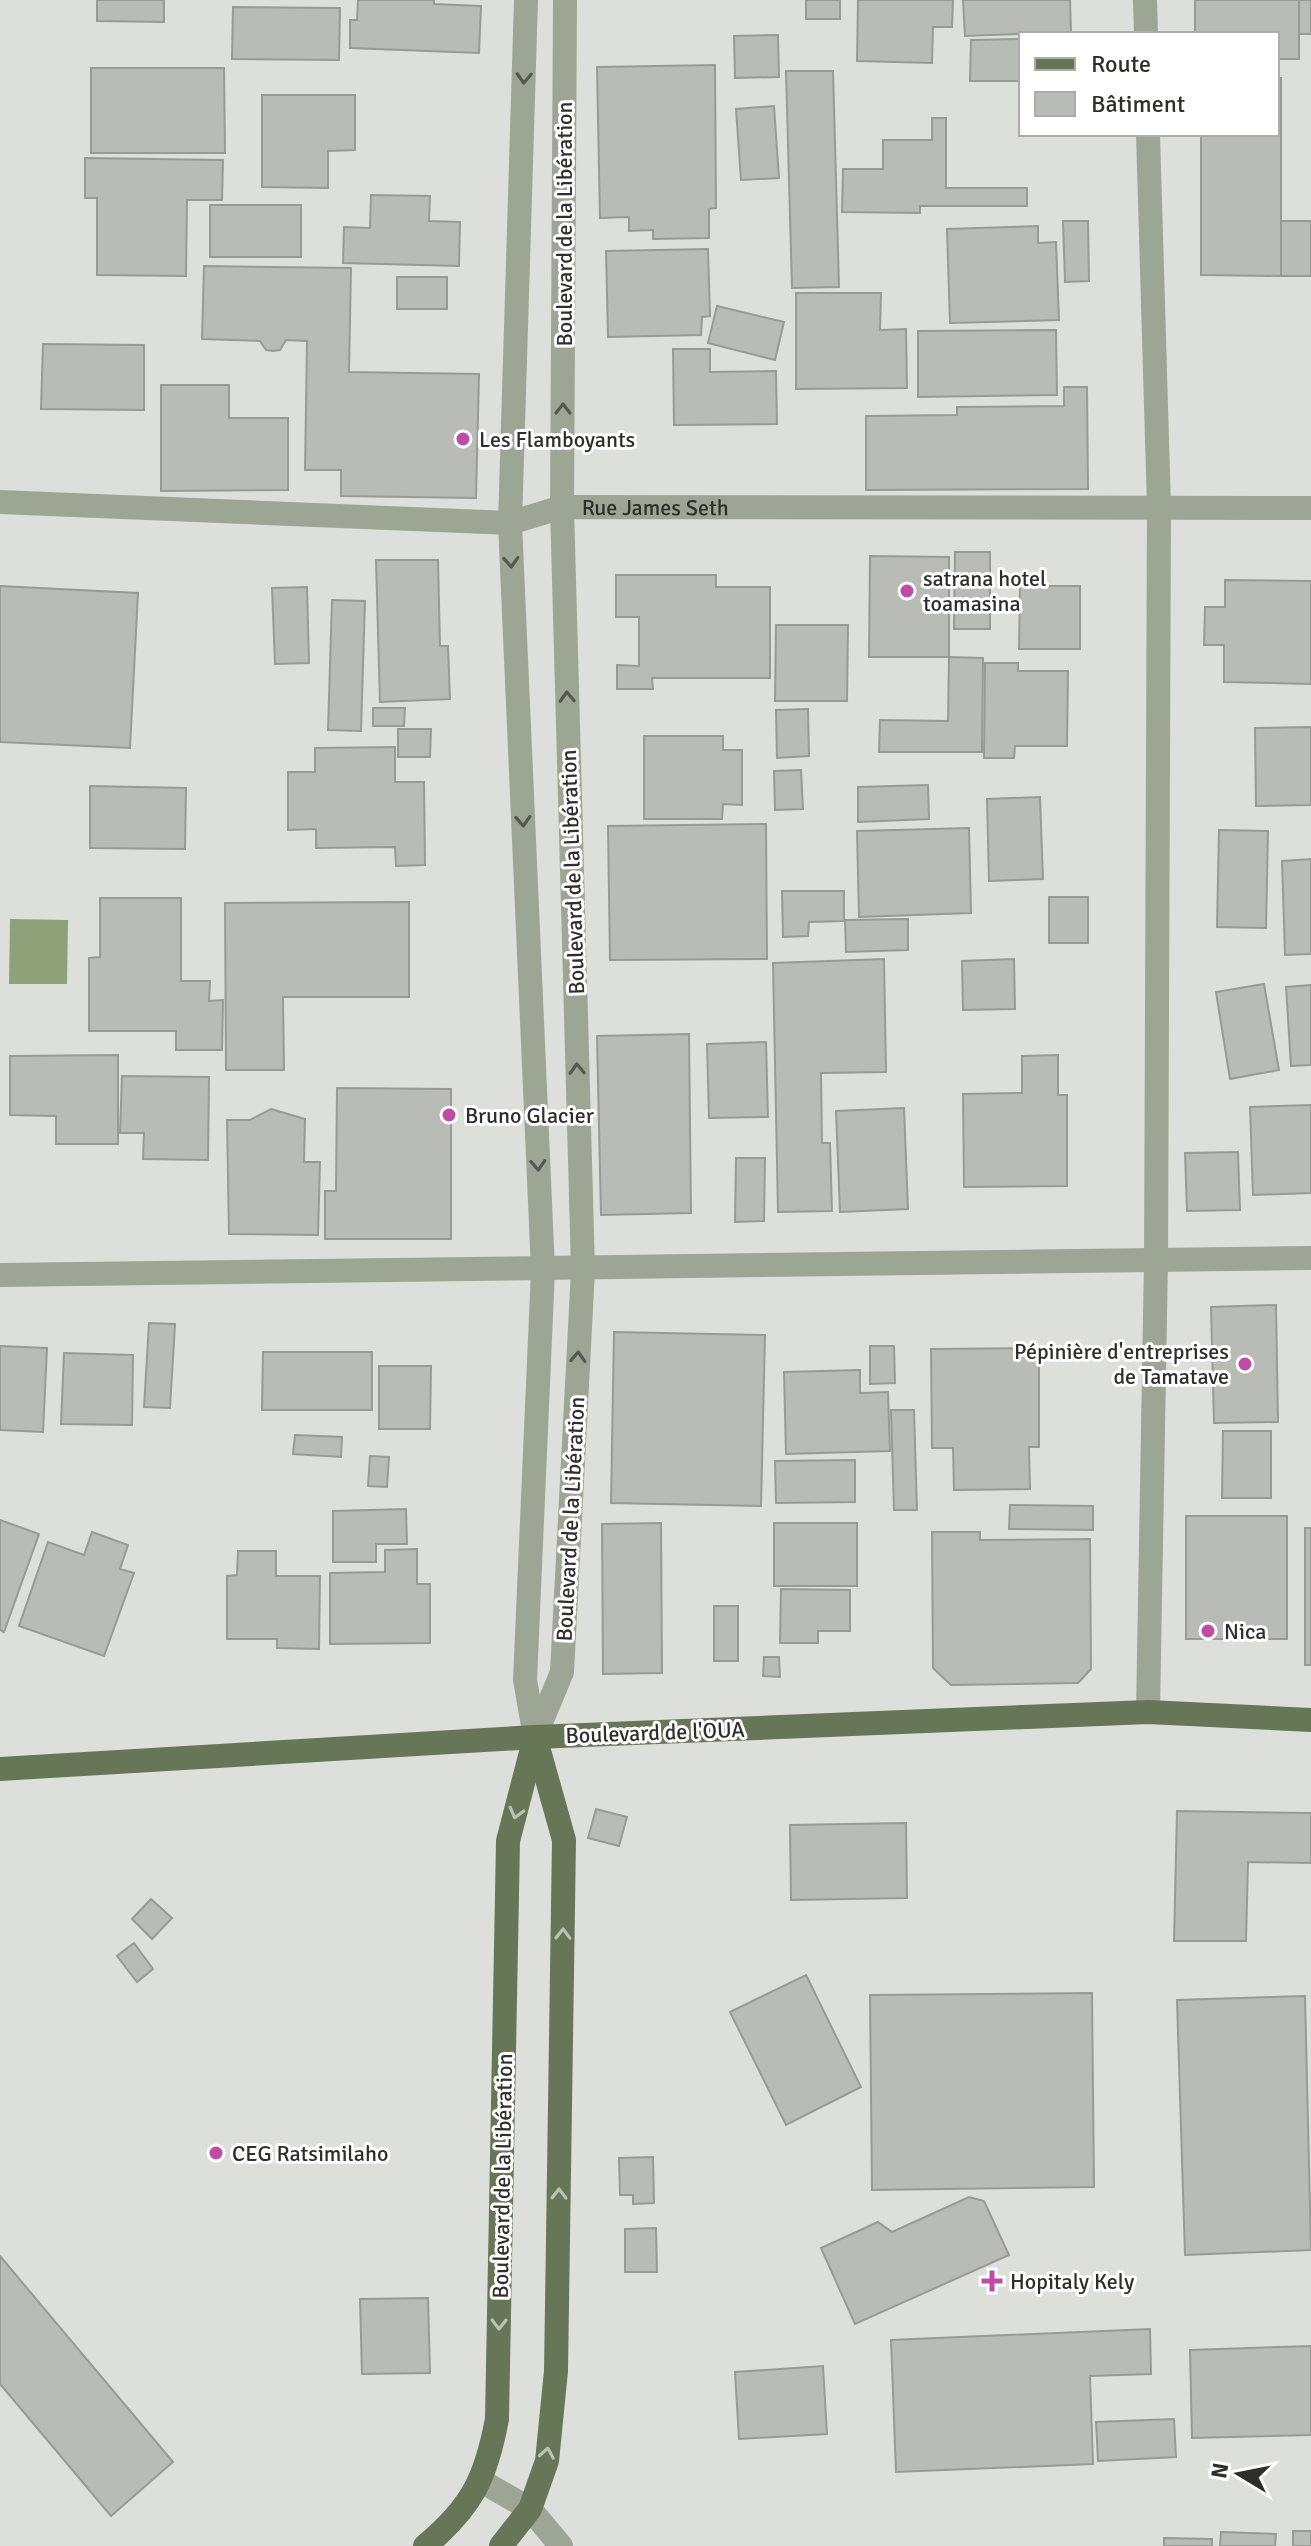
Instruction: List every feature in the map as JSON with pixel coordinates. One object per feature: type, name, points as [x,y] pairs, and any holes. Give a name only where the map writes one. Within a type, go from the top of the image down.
[{"type":"main road","name":"Boulevard de l'OUA","points":[[0,1769],[535,1737],[1148,1712],[1311,1720]]},
{"type":"main road","name":"Boulevard de la Libération","points":[[425,2546],[457,2519],[481,2481],[497,2419],[508,1841],[535,1737]]},
{"type":"main road","name":"Boulevard de la Libération","points":[[501,2546],[530,2509],[547,2461],[556,2371],[564,1840],[535,1737]]},
{"type":"street","name":"Boulevard de la Libération","points":[[526,0],[510,523],[543,1270],[525,1680],[535,1737]]},
{"type":"street","name":"Boulevard de la Libération","points":[[535,1737],[562,1672],[583,1270],[562,507],[565,0]]},
{"type":"street","points":[[1145,0],[1146,32]]},
{"type":"street","points":[[1148,136],[1159,507],[1156,1260],[1148,1712]]},
{"type":"street","name":"Rue James Seth","points":[[0,502],[510,523],[562,507],[1311,508]]},
{"type":"street","points":[[0,1275],[583,1270],[1311,1258]]},
{"type":"street","points":[[481,2481],[530,2509],[561,2546]]},
{"type":"shaded area","points":[[10,919],[68,920],[67,984],[9,984]]},
{"type":"building","points":[[97,0],[164,0],[164,22],[97,21]]},
{"type":"building","points":[[358,0],[434,0],[434,4],[481,6],[479,53],[350,48],[350,20],[357,20]]},
{"type":"building","points":[[806,0],[840,0],[840,19],[806,19]]},
{"type":"building","points":[[858,0],[953,0],[952,27],[933,27],[932,63],[857,61]]},
{"type":"building","points":[[963,0],[1070,0],[1071,32],[965,36]]},
{"type":"building","points":[[1195,0],[1299,0],[1299,59],[1279,59],[1279,32],[1195,32]]},
{"type":"building","points":[[1299,0],[1311,0],[1311,34],[1299,34]]},
{"type":"building","points":[[233,7],[340,8],[339,60],[232,59]]},
{"type":"building","points":[[778,35],[779,77],[735,78],[734,36]]},
{"type":"building","points":[[1019,39],[1019,81],[970,81],[971,40]]},
{"type":"building","points":[[715,65],[716,208],[709,209],[709,238],[653,239],[653,230],[629,231],[629,217],[600,218],[597,67]]},
{"type":"building","points":[[91,68],[224,68],[225,153],[91,153]]},
{"type":"building","points":[[786,71],[833,71],[839,287],[792,288]]},
{"type":"building","points":[[1281,78],[1281,276],[1201,275],[1201,136],[1279,136]]},
{"type":"building","points":[[262,95],[355,95],[355,150],[328,151],[328,188],[262,187]]},
{"type":"building","points":[[774,106],[779,178],[741,180],[736,109]]},
{"type":"building","points":[[932,118],[946,118],[946,188],[1027,188],[1027,206],[920,206],[920,213],[842,212],[843,169],[883,169],[883,140],[932,140]]},
{"type":"building","points":[[85,158],[223,160],[222,200],[187,200],[186,276],[97,275],[97,198],[85,198]]},
{"type":"building","points":[[371,195],[430,196],[429,221],[460,222],[459,266],[343,263],[344,227],[370,228]]},
{"type":"building","points":[[210,205],[301,205],[301,257],[210,257]]},
{"type":"building","points":[[1063,221],[1088,221],[1089,281],[1065,282]]},
{"type":"building","points":[[1281,221],[1311,221],[1311,276],[1281,276]]},
{"type":"building","points":[[1038,226],[1038,243],[1056,242],[1059,320],[950,323],[947,229]]},
{"type":"building","points":[[708,249],[710,316],[702,317],[701,335],[608,337],[606,251]]},
{"type":"building","points":[[204,266],[351,268],[349,372],[479,374],[476,498],[341,496],[341,470],[305,470],[307,341],[286,340],[280,350],[273,351],[266,350],[260,341],[202,339]]},
{"type":"building","points":[[397,277],[447,277],[447,309],[397,309]]},
{"type":"building","points":[[796,293],[881,293],[880,330],[906,329],[907,388],[796,389]]},
{"type":"building","points":[[717,306],[784,322],[775,360],[708,343]]},
{"type":"building","points":[[1056,330],[1057,395],[918,397],[918,331]]},
{"type":"building","points":[[43,344],[144,345],[144,410],[41,409]]},
{"type":"building","points":[[673,349],[710,349],[710,372],[776,371],[777,424],[674,425]]},
{"type":"building","points":[[161,385],[229,385],[229,418],[288,418],[288,490],[161,491]]},
{"type":"building","points":[[1064,387],[1087,387],[1088,489],[866,490],[866,416],[957,415],[957,407],[1064,406]]},
{"type":"building","points":[[955,552],[990,552],[990,629],[954,629]]},
{"type":"building","points":[[870,556],[949,557],[949,657],[869,657]]},
{"type":"building","points":[[376,560],[438,560],[440,646],[448,646],[450,699],[380,702]]},
{"type":"building","points":[[616,575],[716,575],[716,587],[770,587],[770,678],[652,678],[653,689],[617,689],[617,665],[639,666],[639,617],[616,617]]},
{"type":"building","points":[[1225,580],[1311,581],[1311,684],[1224,682],[1224,645],[1204,645],[1205,607],[1225,607]]},
{"type":"building","points":[[0,586],[138,593],[130,748],[0,742]]},
{"type":"building","points":[[1020,586],[1080,586],[1080,649],[1019,649]]},
{"type":"building","points":[[307,587],[309,663],[275,664],[272,588]]},
{"type":"building","points":[[332,600],[365,601],[361,731],[328,730]]},
{"type":"building","points":[[776,625],[848,625],[847,701],[775,701]]},
{"type":"building","points":[[949,657],[983,658],[982,752],[879,752],[880,720],[948,721]]},
{"type":"building","points":[[985,663],[1018,663],[1018,671],[1068,671],[1067,746],[1015,746],[1014,758],[984,758]]},
{"type":"building","points":[[373,708],[405,708],[404,726],[373,726]]},
{"type":"building","points":[[808,709],[809,756],[777,758],[776,710]]},
{"type":"building","points":[[1311,727],[1311,805],[1256,806],[1255,728]]},
{"type":"building","points":[[398,729],[431,729],[430,757],[398,757]]},
{"type":"building","points":[[644,736],[723,736],[723,750],[742,750],[742,805],[723,804],[722,819],[644,819]]},
{"type":"building","points":[[395,747],[395,782],[424,782],[425,865],[396,866],[395,847],[316,848],[316,829],[288,830],[288,772],[315,772],[315,748]]},
{"type":"building","points":[[801,770],[803,809],[775,810],[774,771]]},
{"type":"building","points":[[928,785],[929,819],[858,822],[858,787]]},
{"type":"building","points":[[90,786],[186,788],[185,849],[90,848]]},
{"type":"building","points":[[1040,797],[1043,879],[989,881],[987,799]]},
{"type":"building","points":[[766,824],[767,959],[610,960],[608,826]]},
{"type":"building","points":[[969,828],[971,913],[859,917],[857,831]]},
{"type":"building","points":[[1219,830],[1268,831],[1266,928],[1217,927]]},
{"type":"building","points":[[1311,859],[1311,954],[1285,955],[1282,861]]},
{"type":"building","points":[[782,891],[844,891],[844,921],[809,922],[808,936],[783,937]]},
{"type":"building","points":[[1049,897],[1088,897],[1088,943],[1049,943]]},
{"type":"building","points":[[100,898],[181,898],[181,981],[210,981],[209,1001],[223,1000],[222,1050],[176,1050],[176,1031],[89,1031],[89,958],[100,957]]},
{"type":"building","points":[[409,902],[409,997],[283,997],[284,1070],[226,1070],[225,903]]},
{"type":"building","points":[[908,919],[908,950],[846,952],[845,920]]},
{"type":"building","points":[[884,959],[886,1072],[821,1073],[822,1143],[830,1143],[832,1211],[778,1212],[773,963]]},
{"type":"building","points":[[1014,959],[1015,1009],[963,1010],[962,961]]},
{"type":"building","points":[[1264,984],[1279,1070],[1230,1079],[1216,992]]},
{"type":"building","points":[[1311,985],[1311,1065],[1291,1066],[1286,987]]},
{"type":"building","points":[[689,1034],[691,1213],[601,1215],[597,1036]]},
{"type":"building","points":[[766,1042],[768,1117],[709,1118],[707,1044]]},
{"type":"building","points":[[118,1055],[118,1144],[56,1144],[56,1116],[10,1115],[10,1056]]},
{"type":"building","points":[[1058,1055],[1058,1095],[1067,1095],[1067,1186],[964,1187],[963,1094],[1022,1093],[1022,1056]]},
{"type":"building","points":[[122,1076],[209,1077],[208,1160],[143,1159],[144,1133],[120,1133]]},
{"type":"building","points":[[337,1088],[451,1089],[451,1239],[325,1239],[325,1191],[336,1191]]},
{"type":"building","points":[[1311,1105],[1311,1193],[1253,1195],[1250,1107]]},
{"type":"building","points":[[904,1108],[908,1209],[840,1212],[836,1111]]},
{"type":"building","points":[[271,1109],[305,1119],[304,1162],[320,1162],[318,1235],[229,1234],[227,1120],[250,1120]]},
{"type":"building","points":[[1238,1152],[1240,1210],[1187,1211],[1185,1153]]},
{"type":"building","points":[[736,1158],[765,1158],[764,1221],[735,1222]]},
{"type":"building","name":"Pépinière d'entreprises de Tamatave","points":[[1276,1305],[1278,1422],[1214,1423],[1211,1307]]},
{"type":"building","points":[[149,1323],[175,1324],[170,1408],[144,1407]]},
{"type":"building","points":[[614,1332],[765,1335],[761,1506],[611,1503]]},
{"type":"building","points":[[0,1346],[47,1348],[43,1432],[0,1430]]},
{"type":"building","points":[[870,1346],[894,1346],[895,1383],[870,1384]]},
{"type":"building","points":[[1039,1348],[1039,1447],[1029,1447],[1030,1489],[954,1490],[953,1448],[932,1448],[931,1349]]},
{"type":"building","points":[[263,1352],[372,1352],[372,1410],[262,1410]]},
{"type":"building","points":[[64,1353],[133,1355],[132,1425],[61,1424]]},
{"type":"building","points":[[379,1366],[431,1366],[430,1429],[379,1429]]},
{"type":"building","points":[[860,1370],[860,1393],[888,1392],[890,1451],[786,1454],[784,1372]]},
{"type":"building","points":[[891,1410],[914,1410],[917,1510],[894,1510]]},
{"type":"building","points":[[1223,1431],[1271,1431],[1271,1498],[1222,1498]]},
{"type":"building","points":[[295,1435],[342,1437],[341,1457],[293,1454]]},
{"type":"building","points":[[370,1456],[389,1457],[387,1487],[368,1486]]},
{"type":"building","points":[[855,1460],[855,1502],[776,1503],[775,1461]]},
{"type":"building","points":[[1010,1505],[1093,1506],[1093,1530],[1009,1529]]},
{"type":"building","points":[[406,1509],[407,1544],[376,1544],[376,1562],[333,1562],[333,1511]]},
{"type":"building","points":[[1186,1516],[1287,1516],[1287,1639],[1186,1639]]},
{"type":"building","points":[[0,1520],[39,1534],[4,1632],[0,1630]]},
{"type":"building","points":[[661,1523],[662,1673],[603,1674],[602,1524]]},
{"type":"building","points":[[774,1523],[857,1523],[857,1586],[774,1586]]},
{"type":"building","points":[[1305,1528],[1311,1528],[1311,1665],[1305,1665]]},
{"type":"building","points":[[92,1532],[128,1545],[120,1569],[134,1573],[104,1656],[19,1626],[48,1542],[84,1555]]},
{"type":"building","points":[[932,1532],[980,1532],[980,1540],[1090,1539],[1091,1669],[1078,1683],[951,1685],[933,1668]]},
{"type":"building","points":[[417,1549],[417,1584],[430,1584],[430,1643],[330,1644],[330,1573],[385,1572],[385,1550]]},
{"type":"building","points":[[238,1551],[276,1551],[276,1576],[320,1576],[319,1649],[277,1648],[277,1639],[227,1639],[227,1576],[237,1575]]},
{"type":"building","points":[[781,1589],[850,1590],[850,1631],[818,1631],[818,1643],[780,1643]]},
{"type":"building","points":[[714,1606],[738,1606],[738,1661],[714,1661]]},
{"type":"building","points":[[764,1657],[779,1657],[780,1677],[763,1676]]},
{"type":"building","points":[[596,1809],[627,1817],[619,1846],[588,1838]]},
{"type":"building","points":[[1177,1811],[1311,1813],[1311,1863],[1248,1862],[1246,1941],[1174,1941]]},
{"type":"building","points":[[906,1823],[907,1898],[791,1900],[790,1825]]},
{"type":"building","points":[[151,1899],[172,1918],[152,1939],[132,1919]]},
{"type":"building","points":[[134,1943],[153,1969],[137,1982],[117,1956]]},
{"type":"building","points":[[806,1975],[861,2087],[786,2125],[730,2012]]},
{"type":"building","points":[[1092,1993],[1094,2187],[872,2190],[870,1995]]},
{"type":"building","points":[[1305,1996],[1311,2250],[1185,2255],[1177,2000]]},
{"type":"building","points":[[653,2157],[654,2203],[633,2204],[633,2195],[620,2195],[619,2158]]},
{"type":"building","points":[[969,2197],[984,2201],[1009,2255],[855,2324],[821,2248],[878,2222],[892,2232]]},
{"type":"building","points":[[656,2228],[657,2272],[625,2272],[625,2229]]},
{"type":"building","points":[[0,2256],[173,2462],[111,2516],[0,2384]]},
{"type":"building","points":[[428,2298],[430,2373],[362,2374],[360,2299]]},
{"type":"building","points":[[1150,2329],[1151,2374],[1090,2376],[1093,2464],[896,2472],[891,2340]]},
{"type":"building","points":[[1311,2346],[1311,2435],[1192,2438],[1190,2350]]},
{"type":"building","points":[[823,2366],[827,2434],[739,2439],[735,2372]]},
{"type":"building","points":[[1174,2419],[1176,2457],[1098,2461],[1096,2422]]},
{"type":"building","points":[[1293,2531],[1311,2531],[1311,2546],[1293,2546]]},
{"type":"building","points":[[1221,2532],[1276,2534],[1275,2546],[1220,2546]]},
{"type":"building","points":[[1164,2538],[1212,2539],[1212,2546],[1164,2546]]},
{"type":"place","name":"Les Flamboyants","points":[[463,439]]},
{"type":"place","name":"satrana hotel toamasina","points":[[907,591]]},
{"type":"place","name":"Bruno Glacier","points":[[449,1115]]},
{"type":"place","name":"Pépinière d'entreprises de Tamatave","points":[[1245,1364]]},
{"type":"place","name":"Nica","points":[[1208,1631]]},
{"type":"place","name":"CEG Ratsimilaho","points":[[216,2153]]},
{"type":"place","name":"Hopitaly Kely","points":[[992,2281]]}]
